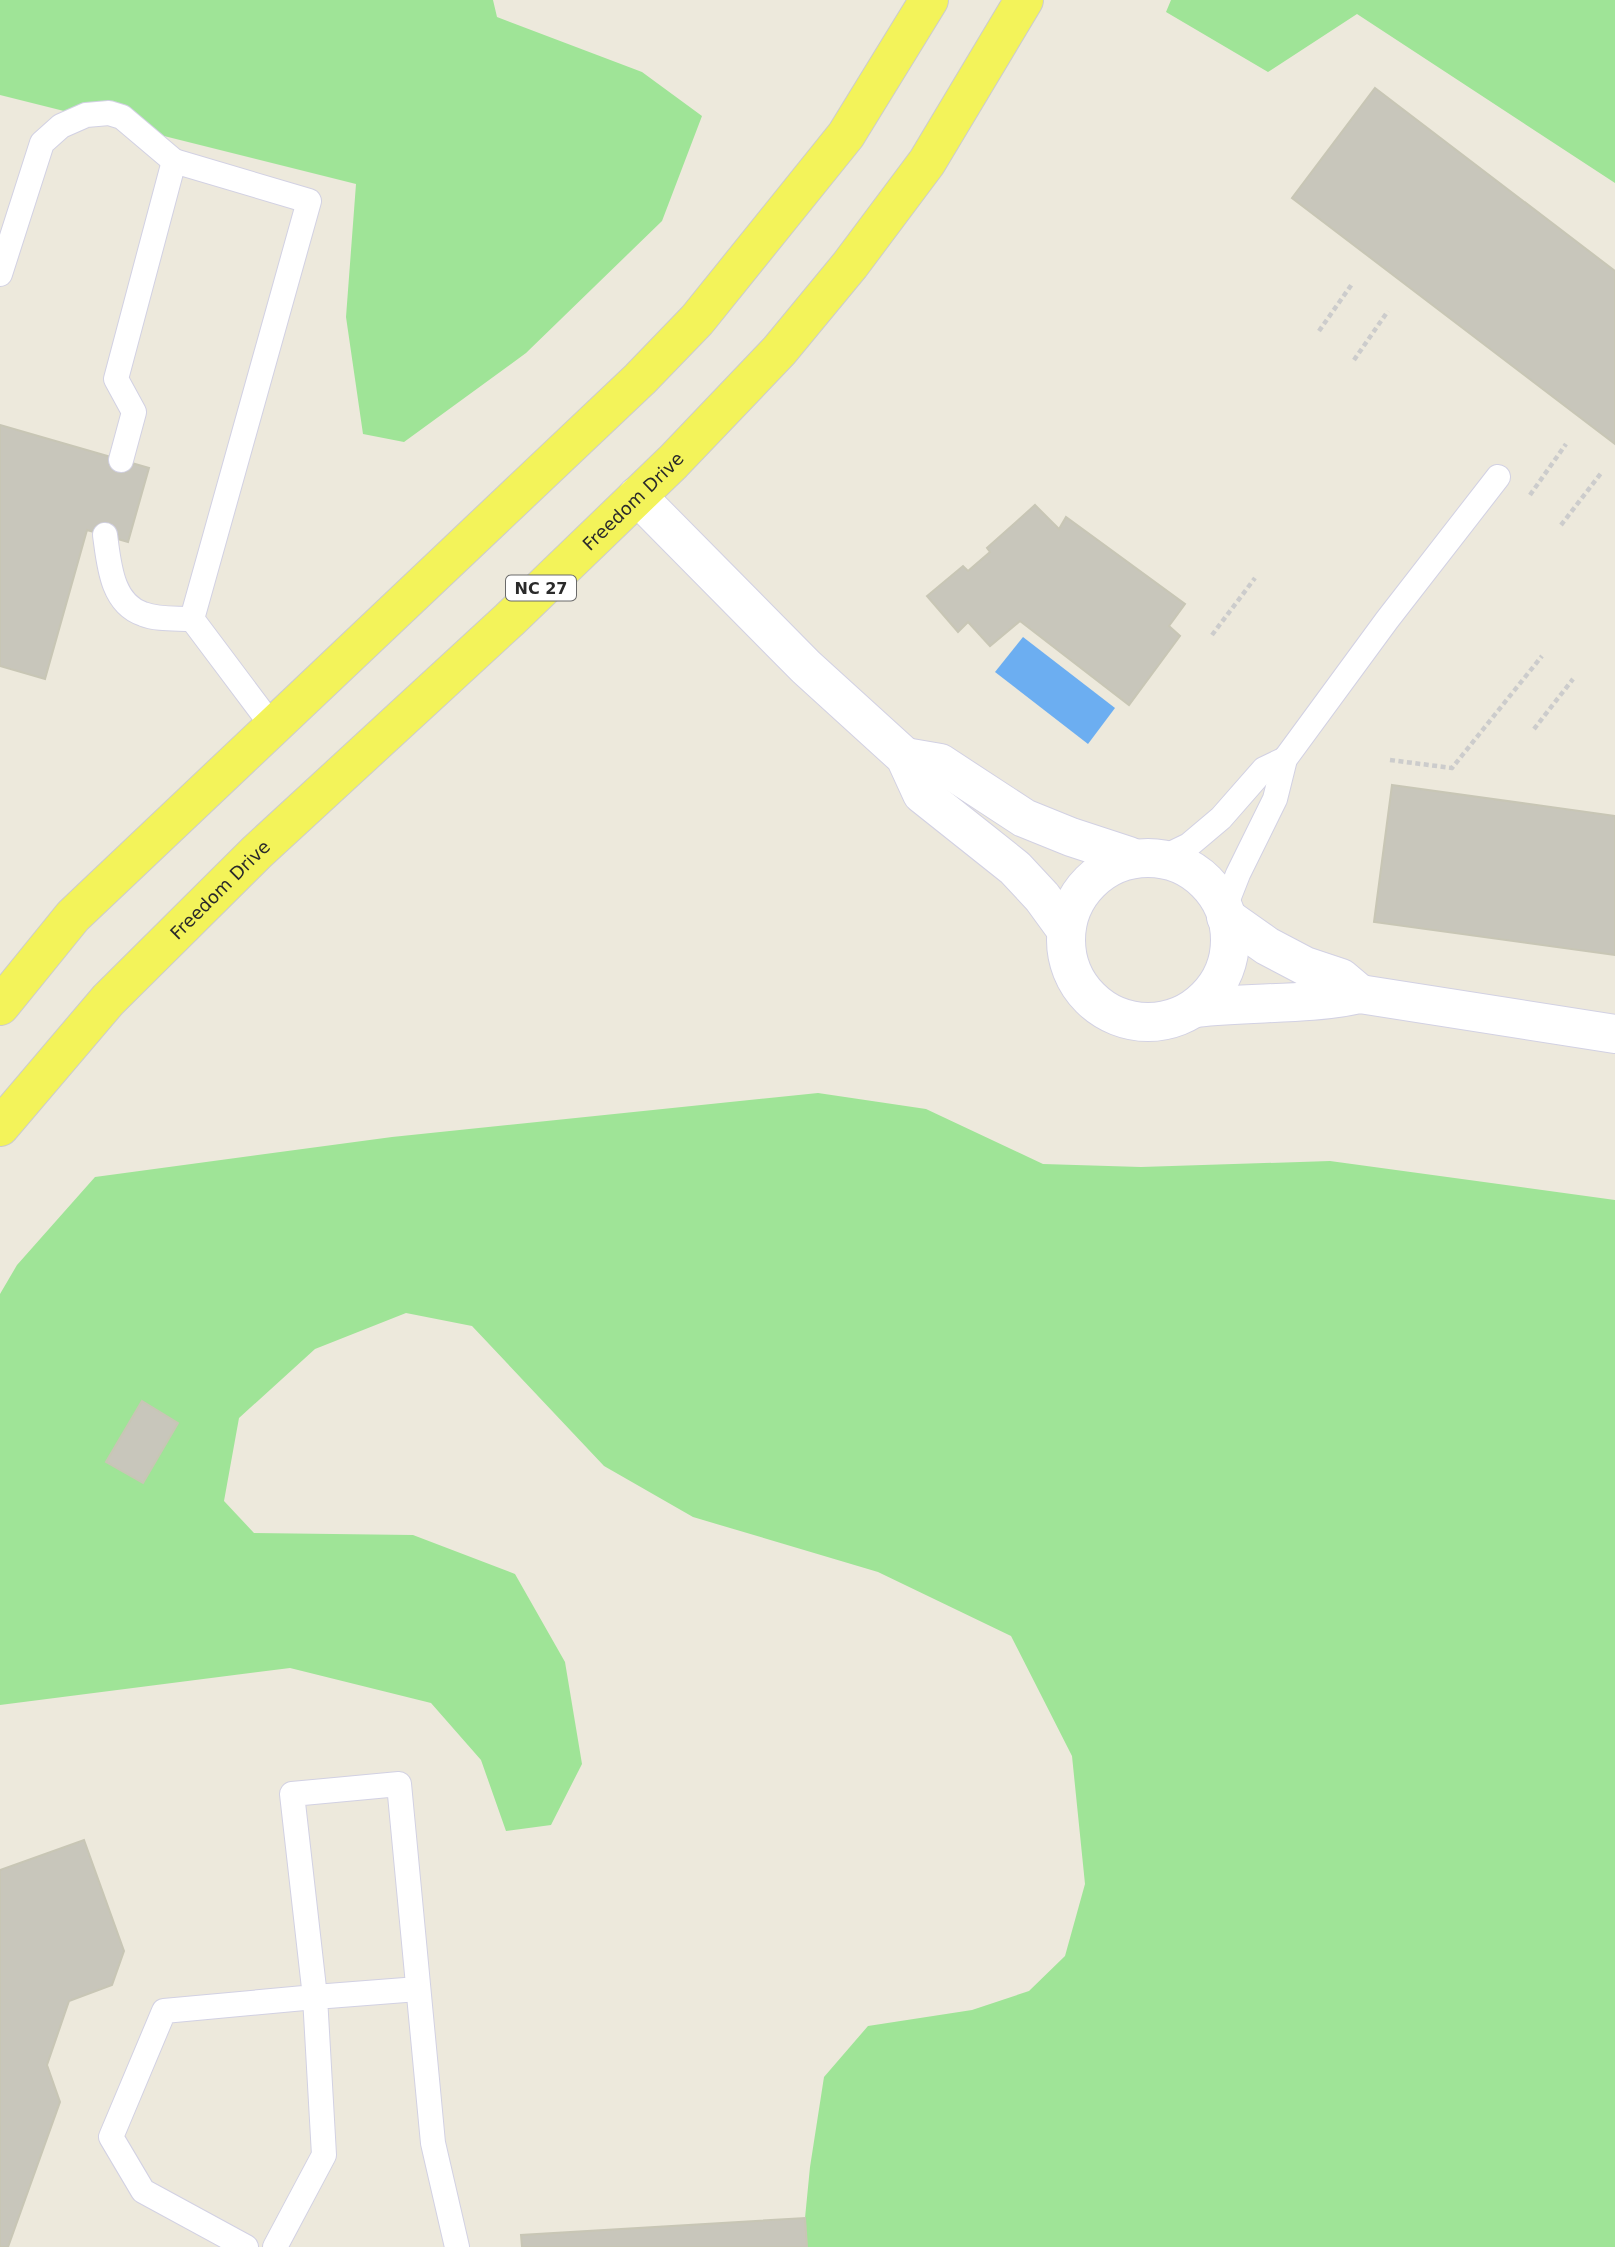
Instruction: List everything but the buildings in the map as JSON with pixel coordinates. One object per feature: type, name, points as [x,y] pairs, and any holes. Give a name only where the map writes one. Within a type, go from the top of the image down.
[{"type":"main road","points":[[0,1006],[74,916],[640,379],[697,320],[846,135],[929,0]]},
{"type":"main road","name":"Freedom Drive","points":[[0,1127],[108,1000],[237,871],[509,620],[673,462],[779,351],[850,265],[927,162],[1024,0]]},
{"type":"street","points":[[637,496],[806,667],[905,757],[922,793],[1015,868],[1042,897],[1066,930]]},
{"type":"street","points":[[905,757],[940,764],[1024,818],[1071,837],[1187,867],[1209,884],[1225,912],[1231,935],[1228,963],[1216,989],[1196,1008]]},
{"type":"street","points":[[1146,857],[1110,866],[1089,882],[1074,904],[1066,930],[1067,956],[1076,981],[1093,1001],[1115,1016],[1143,1023],[1170,1020],[1196,1008],[1230,1004],[1329,1001],[1360,994],[1615,1034]]},
{"type":"street","points":[[1225,912],[1267,946],[1305,966],[1341,978],[1360,994]]},
{"type":"lane","points":[[0,274],[42,143],[61,126],[86,115],[109,113],[122,117],[174,161],[309,201],[192,619]]},
{"type":"lane","points":[[121,460],[134,412],[117,379],[174,161]]},
{"type":"lane","points":[[1225,912],[1238,874],[1275,799],[1285,759],[1394,610],[1498,477]]},
{"type":"lane","points":[[105,535],[110,574],[124,602],[142,614],[192,619]]},
{"type":"lane","points":[[192,619],[273,727]]},
{"type":"lane","points":[[1146,857],[1189,845],[1221,818],[1265,769],[1285,759]]},
{"type":"lane","points":[[275,2247],[324,2155],[314,1997],[292,1794],[400,1784],[433,2143],[457,2247]]},
{"type":"lane","points":[[246,2247],[143,2190],[110,2137],[164,2011],[418,1989]]},
{"type":"path","points":[[1319,331],[1352,284]]},
{"type":"path","points":[[1354,360],[1388,311]]},
{"type":"path","points":[[1527,499],[1566,444]]},
{"type":"path","points":[[1561,525],[1602,472]]},
{"type":"path","points":[[1212,635],[1255,578]]},
{"type":"path","points":[[1390,760],[1452,768],[1542,656]]},
{"type":"path","points":[[1534,729],[1573,679]]},
{"type":"green space","points":[[0,0],[493,0],[497,17],[642,72],[702,116],[662,221],[526,353],[404,442],[363,434],[346,317],[356,184],[0,95]]},
{"type":"green space","points":[[1171,0],[1615,0],[1615,183],[1357,14],[1268,72],[1166,12]]},
{"type":"green space","points":[[818,1093],[926,1109],[1043,1164],[1141,1167],[1330,1161],[1615,1200],[1615,2247],[807,2247],[805,2218],[810,2167],[824,2077],[868,2026],[972,2010],[1029,1991],[1065,1956],[1085,1884],[1072,1756],[1011,1636],[878,1572],[693,1517],[604,1466],[472,1326],[406,1313],[315,1349],[239,1418],[224,1501],[254,1533],[413,1535],[515,1574],[565,1662],[582,1764],[551,1825],[506,1831],[481,1760],[431,1703],[290,1668],[0,1705],[0,1294],[17,1265],[95,1177],[392,1137]]},
{"type":"water","points":[[1023,637],[1115,708],[1088,744],[995,672]]}]
